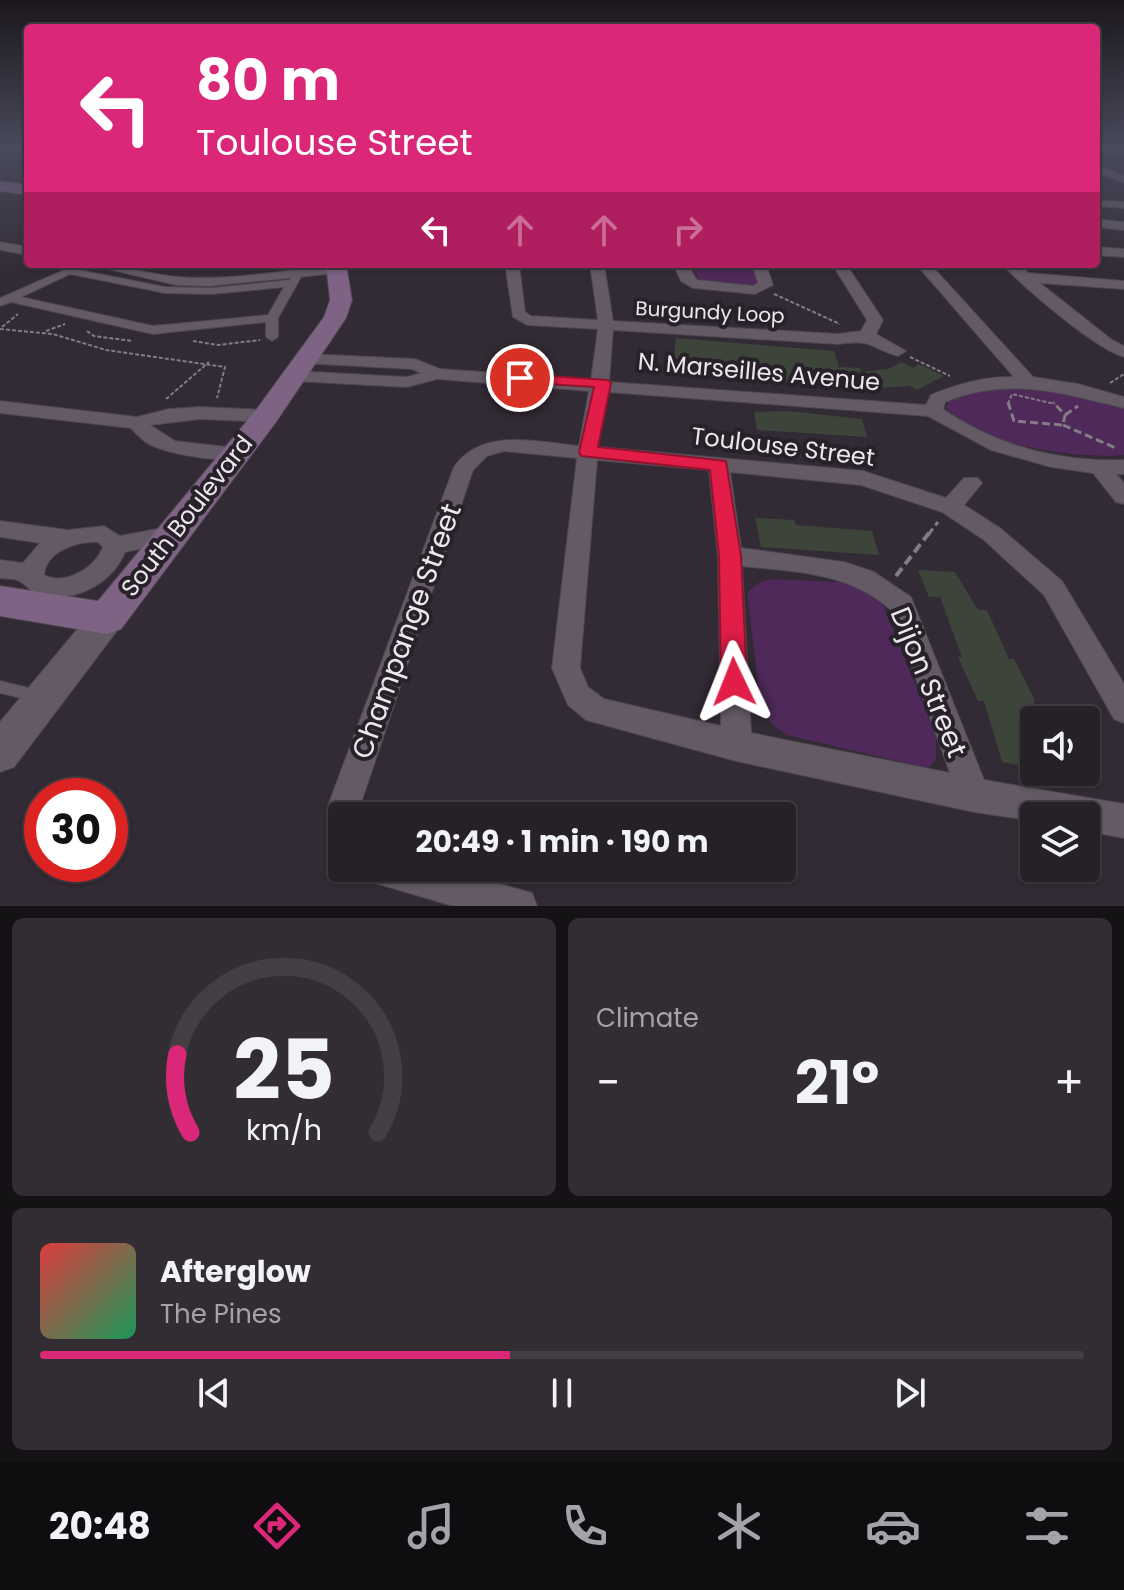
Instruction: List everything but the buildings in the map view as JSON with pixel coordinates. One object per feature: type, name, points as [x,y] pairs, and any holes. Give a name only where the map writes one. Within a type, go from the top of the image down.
[{"type":"main road","name":"South Boulevard","points":[[114,608],[266,416],[335,318],[341,300],[337,268]]},
{"type":"main road","points":[[0,601],[114,608]]},
{"type":"street","points":[[1100,203],[1124,205]]},
{"type":"street","points":[[1100,223],[1124,226]]},
{"type":"street","points":[[0,246],[24,250]]},
{"type":"street","points":[[1100,251],[1124,253]]},
{"type":"street","points":[[113,268],[176,281],[295,279]]},
{"type":"street","points":[[5,300],[69,271],[165,290],[212,291],[295,279],[334,268]]},
{"type":"street","name":"Burgundy Loop","points":[[512,268],[518,314],[545,323],[838,339],[866,335]]},
{"type":"street","points":[[598,268],[605,289],[607,326],[603,383],[588,452],[566,668],[578,696],[596,711],[736,746],[974,796],[1124,821]]},
{"type":"street","points":[[682,268],[693,284],[707,288],[764,289],[766,285],[760,268]]},
{"type":"street","points":[[842,268],[875,320],[874,328],[866,335],[898,351]]},
{"type":"street","points":[[927,268],[1028,382]]},
{"type":"street","points":[[1013,268],[1106,343],[1124,352]]},
{"type":"street","points":[[1022,277],[1124,285]]},
{"type":"street","points":[[272,337],[272,318],[295,279]]},
{"type":"street","points":[[5,300],[153,330],[272,318]]},
{"type":"street","name":"N. Marseilles Avenue","points":[[301,368],[407,382],[437,374],[603,383],[933,411]]},
{"type":"street","points":[[1124,403],[1096,393],[1028,382],[969,385],[937,399],[933,411],[946,422],[998,445],[1100,469],[1124,467]]},
{"type":"street","points":[[0,407],[137,423],[169,415],[212,413],[266,416]]},
{"type":"street","points":[[137,423],[147,437],[168,447],[236,453]]},
{"type":"street","name":"Toulouse Street","points":[[480,452],[503,445],[863,478],[950,507],[992,534],[1053,588],[1124,710]]},
{"type":"street","name":"Champange Street","points":[[345,802],[464,467],[480,452]]},
{"type":"street","points":[[719,465],[730,556],[736,746]]},
{"type":"street","points":[[1100,469],[1124,497]]},
{"type":"street","points":[[950,507],[971,483]]},
{"type":"street","points":[[0,529],[67,538],[93,533],[111,538],[115,545],[114,552],[101,570],[76,583],[43,587],[36,584],[31,573],[38,558],[67,538]]},
{"type":"street","points":[[115,545],[173,534]]},
{"type":"street","name":"Dijon Street","points":[[730,556],[854,571],[886,588],[902,604],[974,796]]},
{"type":"street","points":[[0,569],[31,573]]},
{"type":"street","points":[[76,583],[114,608]]},
{"type":"street","name":"South Boulevard","points":[[0,753],[114,608]]},
{"type":"street","points":[[429,882],[519,906]]},
{"type":"lane","points":[[0,687],[44,698]]},
{"type":"path","points":[[764,289],[866,335]]},
{"type":"path","points":[[0,329],[31,305]]},
{"type":"path","points":[[0,329],[53,334],[106,350],[209,362],[225,367],[212,413]]},
{"type":"path","points":[[137,423],[209,362]]},
{"type":"path","points":[[1063,425],[1065,415],[1053,402],[1012,394],[1008,403],[1014,421],[1063,425],[1124,452]]},
{"type":"path","points":[[886,588],[950,507]]},
{"type":"shaded area","points":[[692,268],[754,268],[758,283],[751,286],[700,280]]},
{"type":"shaded area","points":[[1006,388],[1083,395],[1124,408],[1124,455],[1080,455],[1004,441],[961,421],[946,408],[950,398],[970,391]]},
{"type":"shaded area","points":[[772,579],[857,583],[871,591],[883,605],[936,736],[936,759],[928,768],[787,735],[771,723],[761,706],[747,593],[758,583]]},
{"type":"route","points":[[520,378],[603,383],[588,452],[719,465],[730,556],[734,682]]}]
